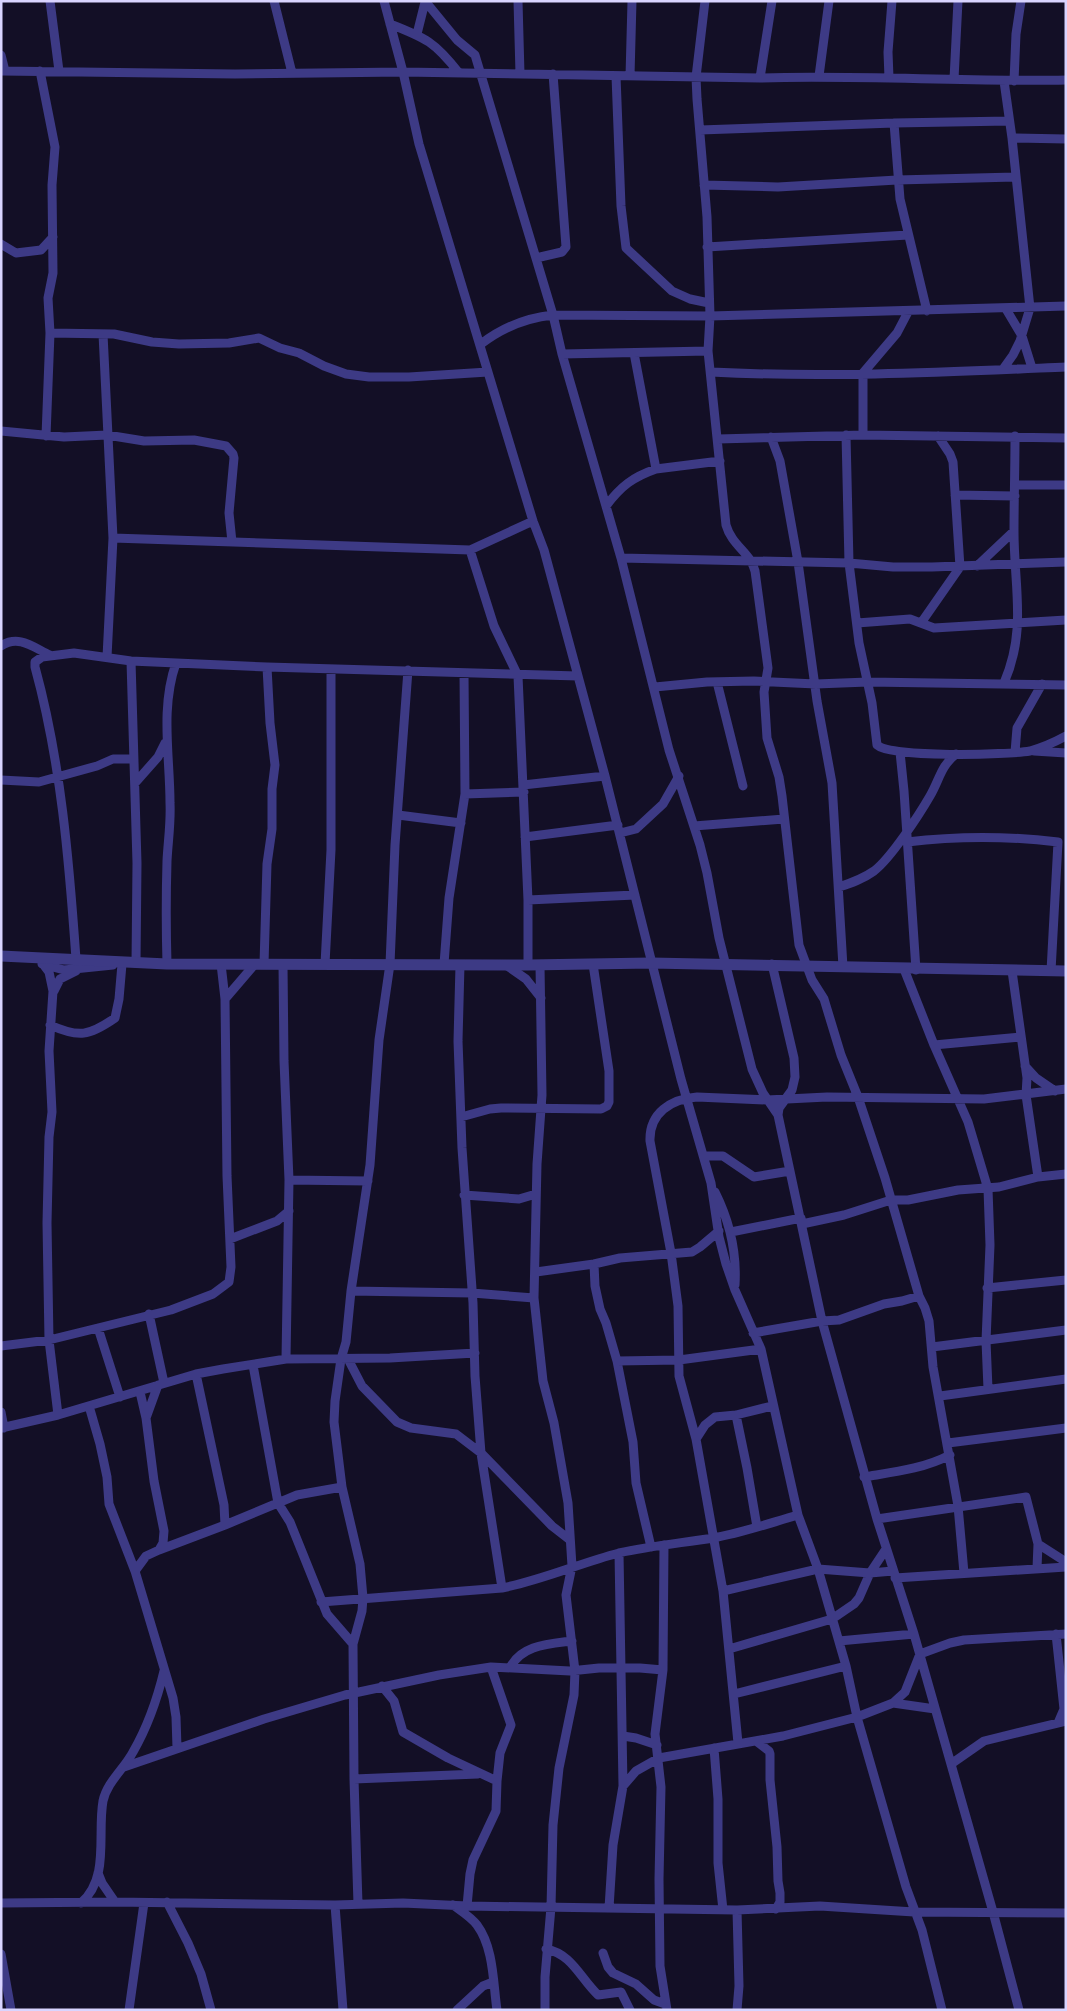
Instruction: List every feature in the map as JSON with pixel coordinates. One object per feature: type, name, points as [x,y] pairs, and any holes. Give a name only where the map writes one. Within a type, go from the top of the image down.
[{"type":"street","points":[[50,1],[59,71]]},
{"type":"street","points":[[274,1],[292,73]]},
{"type":"street","points":[[384,1],[403,72],[419,144],[533,521],[544,550],[619,829],[651,963],[711,1183],[718,1231],[726,1264],[735,1290],[761,1349],[772,1406],[798,1515],[818,1569],[846,1666],[857,1716],[914,1912],[922,1930],[942,2010]]},
{"type":"street","points":[[417,34],[425,1]]},
{"type":"street","points":[[425,1],[457,40],[473,52],[480,73],[553,315],[562,354],[621,558],[655,687],[669,750],[679,776],[707,873],[725,964],[752,1069],[767,1100],[778,1115]]},
{"type":"street","points":[[518,1],[520,74]]},
{"type":"street","points":[[630,76],[632,1]]},
{"type":"street","points":[[705,1],[696,77],[708,247],[710,316],[708,352],[726,524],[729,536],[752,561],[768,668],[765,682],[767,738],[779,777],[799,945],[806,965],[824,999],[841,1056],[858,1097],[919,1296],[929,1321],[933,1367],[940,1396],[958,1506],[964,1573]]},
{"type":"street","points":[[760,78],[772,1]]},
{"type":"street","points":[[819,76],[830,1]]},
{"type":"street","points":[[890,78],[889,34],[892,1]]},
{"type":"street","points":[[954,79],[958,1]]},
{"type":"street","points":[[1014,81],[1016,34],[1021,1]]},
{"type":"street","points":[[390,24],[430,41],[443,53],[459,73]]},
{"type":"street","points":[[1,55],[3,71],[403,72],[760,78],[819,76],[1004,81],[1066,80]]},
{"type":"street","points":[[40,71],[55,148],[52,185],[53,273],[48,298],[50,333],[46,436]]},
{"type":"street","points":[[536,258],[562,252],[566,247],[553,74]]},
{"type":"street","points":[[616,76],[621,206],[626,248],[672,291],[690,299],[709,303]]},
{"type":"street","points":[[1003,369],[1013,355],[1022,336],[1030,308],[1004,81]]},
{"type":"street","points":[[700,130],[1009,121]]},
{"type":"street","points":[[894,123],[897,180],[908,235],[927,311]]},
{"type":"street","points":[[1012,138],[1066,139]]},
{"type":"street","points":[[704,185],[778,187],[897,180],[1015,177]]},
{"type":"street","points":[[708,247],[908,235]]},
{"type":"street","points":[[1,244],[16,253],[41,250],[53,237]]},
{"type":"street","points":[[481,344],[516,322],[536,316],[710,316],[908,312],[1066,306]]},
{"type":"street","points":[[1006,308],[1022,336],[1032,368]]},
{"type":"street","points":[[863,435],[864,373],[897,333],[908,312]]},
{"type":"street","points":[[50,333],[114,334],[152,342],[179,344],[229,343],[259,338],[346,374],[369,377],[409,377],[488,372]]},
{"type":"street","points":[[103,334],[113,538],[107,657]]},
{"type":"street","points":[[562,354],[708,352]]},
{"type":"street","points":[[634,353],[656,469]]},
{"type":"street","points":[[711,372],[768,375],[1066,367]]},
{"type":"street","points":[[1,431],[46,436],[107,435],[144,441],[194,440],[226,446],[233,454],[234,466],[229,513],[232,542]]},
{"type":"street","points":[[718,439],[846,435],[1066,438]]},
{"type":"street","points":[[846,435],[849,563],[861,655],[868,682],[877,745],[882,749],[917,753],[956,754],[1031,750],[1066,753]]},
{"type":"street","points":[[921,623],[960,567],[952,462],[950,454],[938,436]]},
{"type":"street","points":[[1004,683],[1013,660],[1019,623],[1014,531],[1015,436]]},
{"type":"street","points":[[771,437],[780,461],[798,562],[832,783],[843,967]]},
{"type":"street","points":[[606,506],[618,490],[656,469],[720,462]]},
{"type":"street","points":[[1015,484],[1066,485]]},
{"type":"street","points":[[955,495],[1015,496]]},
{"type":"street","points":[[113,538],[470,550],[533,521]]},
{"type":"street","points":[[976,566],[1014,531]]},
{"type":"street","points":[[470,550],[494,626],[518,676],[528,900],[528,965]]},
{"type":"street","points":[[621,558],[849,563],[893,567],[960,567],[1066,562]]},
{"type":"street","points":[[857,623],[910,619],[934,628],[1066,620]]},
{"type":"street","points":[[1,646],[12,641],[22,642],[50,655]]},
{"type":"street","points":[[77,964],[70,871],[58,776],[54,749],[35,667],[35,662],[38,659],[50,655],[74,653],[131,661],[267,668],[331,668],[464,672],[518,676],[578,676]]},
{"type":"street","points":[[50,1024],[71,1033],[81,1034],[115,1018],[130,963],[135,783],[131,661]]},
{"type":"street","points":[[167,964],[166,882],[170,804],[166,740],[167,701],[176,663]]},
{"type":"street","points":[[225,999],[260,964],[267,864],[272,829],[272,789],[275,765],[270,723],[267,668]]},
{"type":"street","points":[[325,964],[331,858],[331,668]]},
{"type":"street","points":[[358,1904],[354,1779],[355,1703],[353,1644],[362,1612],[362,1598],[360,1564],[342,1487],[334,1422],[336,1386],[345,1359],[351,1291],[368,1181],[383,1004],[390,964],[408,670]]},
{"type":"street","points":[[444,964],[449,898],[465,794],[464,672]]},
{"type":"street","points":[[655,687],[717,682],[1066,685]]},
{"type":"street","points":[[717,682],[744,786]]},
{"type":"street","points":[[1015,752],[1017,728],[1042,684]]},
{"type":"street","points":[[1031,750],[1066,736]]},
{"type":"street","points":[[135,783],[158,757],[166,740]]},
{"type":"street","points":[[900,752],[907,842],[910,970],[934,1045],[975,1140],[988,1189],[990,1245],[986,1341],[988,1389]]},
{"type":"street","points":[[902,775],[908,762],[917,753]]},
{"type":"street","points":[[839,887],[862,879],[876,870],[929,798],[939,780],[945,763],[956,754]]},
{"type":"street","points":[[1,780],[39,782],[97,766],[113,759],[134,759]]},
{"type":"street","points":[[465,794],[524,789],[605,776]]},
{"type":"street","points":[[524,838],[636,829],[662,804],[679,776]]},
{"type":"street","points":[[398,815],[461,823]]},
{"type":"street","points":[[694,826],[784,819]]},
{"type":"street","points":[[907,842],[953,838],[1020,838],[1062,843],[1051,971]]},
{"type":"street","points":[[528,900],[635,895]]},
{"type":"street","points":[[1,956],[25,957],[77,964],[540,965],[651,963],[772,964],[910,970],[1066,971]]},
{"type":"street","points":[[25,957],[54,968],[77,964]]},
{"type":"street","points":[[43,964],[49,972],[53,991],[49,1051],[52,1112],[49,1137],[47,1223],[49,1340],[58,1415]]},
{"type":"street","points":[[53,991],[60,979],[77,964]]},
{"type":"street","points":[[1,1346],[49,1340],[171,1310],[213,1294],[228,1282],[231,1267],[225,999],[221,964]]},
{"type":"street","points":[[283,964],[284,1061],[290,1180],[286,1359]]},
{"type":"street","points":[[461,1117],[490,1109],[601,1109],[607,1106],[609,1102],[606,1051],[593,964]]},
{"type":"street","points":[[772,964],[794,1058],[795,1084],[779,1108],[778,1115],[822,1321],[864,1477],[920,1654],[1019,2010]]},
{"type":"street","points":[[460,965],[458,1041],[464,1195],[475,1353],[474,1376],[481,1454],[502,1588]]},
{"type":"street","points":[[506,965],[526,979],[541,998]]},
{"type":"street","points":[[540,965],[542,1069],[536,1194],[534,1298],[540,1362],[568,1503],[572,1566],[566,1595],[575,1671],[574,1695],[561,1755],[556,1791],[546,1949],[545,2010]]},
{"type":"street","points":[[1012,971],[1025,1066],[1026,1095],[1038,1177]]},
{"type":"street","points":[[934,1045],[1021,1038]]},
{"type":"street","points":[[1025,1066],[1036,1078],[1055,1090]]},
{"type":"street","points":[[738,1743],[723,1591],[696,1439],[679,1376],[678,1306],[671,1254],[652,1158],[649,1132],[652,1123],[657,1114],[663,1109],[687,1098],[767,1100],[858,1097],[984,1099],[1066,1090]]},
{"type":"street","points":[[704,1156],[723,1156],[754,1177],[790,1171]]},
{"type":"street","points":[[731,1232],[844,1215],[891,1200],[908,1200],[958,1190],[988,1189],[1038,1177],[1066,1174]]},
{"type":"street","points":[[290,1180],[368,1181]]},
{"type":"street","points":[[711,1183],[731,1232],[736,1268],[735,1290]]},
{"type":"street","points":[[464,1195],[520,1199],[536,1194]]},
{"type":"street","points":[[230,1239],[277,1221],[289,1211]]},
{"type":"street","points":[[536,1272],[594,1264],[620,1258],[692,1252],[718,1231]]},
{"type":"street","points":[[594,1264],[595,1286],[600,1309],[617,1361],[633,1442],[636,1483],[651,1547]]},
{"type":"street","points":[[987,1288],[1066,1280]]},
{"type":"street","points":[[351,1291],[472,1293],[534,1298]]},
{"type":"street","points":[[753,1332],[839,1320],[884,1304],[919,1296]]},
{"type":"street","points":[[146,1418],[161,1384],[149,1314]]},
{"type":"street","points":[[98,1328],[120,1397]]},
{"type":"street","points":[[932,1347],[1066,1330]]},
{"type":"street","points":[[617,1361],[679,1360],[761,1349]]},
{"type":"street","points":[[1,1412],[3,1428],[58,1415],[196,1374],[286,1359],[345,1359],[475,1353]]},
{"type":"street","points":[[345,1359],[362,1386],[397,1422],[411,1428],[456,1434],[481,1454],[552,1526],[570,1540]]},
{"type":"street","points":[[253,1365],[278,1503],[290,1522],[327,1614],[353,1644]]},
{"type":"street","points":[[196,1374],[224,1506],[225,1525]]},
{"type":"street","points":[[940,1396],[1066,1380]]},
{"type":"street","points":[[140,1392],[164,1531],[163,1543],[159,1550]]},
{"type":"street","points":[[89,1406],[107,1477],[109,1504],[135,1571],[173,1698],[177,1748]]},
{"type":"street","points":[[696,1439],[710,1420],[715,1417],[736,1415],[772,1406]]},
{"type":"street","points":[[736,1415],[748,1468],[757,1527]]},
{"type":"street","points":[[948,1443],[1066,1428]]},
{"type":"street","points":[[864,1477],[918,1468],[933,1464],[950,1455]]},
{"type":"street","points":[[135,1571],[146,1556],[159,1550],[307,1492],[342,1487]]},
{"type":"street","points":[[877,1519],[1026,1497],[1038,1544],[1038,1568]]},
{"type":"street","points":[[224,1506],[240,1518]]},
{"type":"street","points":[[321,1602],[502,1588],[546,1577],[572,1566],[619,1553],[714,1538],[798,1515]]},
{"type":"street","points":[[1038,1544],[1066,1562]]},
{"type":"street","points":[[664,1545],[663,1670],[656,1718],[661,1787],[660,1966],[666,2007]]},
{"type":"street","points":[[729,1649],[832,1619],[854,1604],[859,1598],[870,1573],[886,1548]]},
{"type":"street","points":[[609,1908],[613,1845],[623,1786],[619,1553]]},
{"type":"street","points":[[723,1591],[818,1569],[894,1574],[964,1573],[1066,1567]]},
{"type":"street","points":[[838,1641],[914,1634]]},
{"type":"street","points":[[951,1764],[984,1741],[1062,1722],[1064,1710],[1056,1634]]},
{"type":"street","points":[[623,1786],[636,1771],[659,1758],[783,1736],[857,1716],[893,1703],[905,1692],[920,1654],[950,1642],[1066,1634]]},
{"type":"street","points":[[510,1668],[513,1662],[529,1650],[543,1645],[572,1641]]},
{"type":"street","points":[[734,1694],[846,1666]]},
{"type":"street","points":[[124,1767],[188,1744],[354,1692],[382,1686],[491,1667],[575,1671],[622,1668],[663,1670]]},
{"type":"street","points":[[467,1906],[473,1860],[496,1811],[500,1753],[511,1725],[491,1667]]},
{"type":"street","points":[[81,1902],[93,1889],[98,1873],[103,1802],[110,1784],[124,1767],[151,1718],[164,1670]]},
{"type":"street","points":[[382,1686],[394,1701],[403,1732],[448,1758],[497,1781]]},
{"type":"street","points":[[345,1695],[355,1703]]},
{"type":"street","points":[[893,1703],[935,1709]]},
{"type":"street","points":[[623,1736],[657,1745]]},
{"type":"street","points":[[177,1738],[188,1744]]},
{"type":"street","points":[[756,1741],[770,1754],[770,1780],[780,1892],[780,1902],[776,1909]]},
{"type":"street","points":[[714,1748],[718,1799],[718,1863],[723,1910]]},
{"type":"street","points":[[354,1779],[482,1774]]},
{"type":"street","points":[[98,1873],[102,1883],[115,1902]]},
{"type":"street","points":[[1,1903],[167,1902],[723,1910],[856,1907],[914,1912],[1066,1913]]},
{"type":"street","points":[[167,1902],[201,1974],[211,2010]]},
{"type":"street","points":[[129,2010],[144,1903]]},
{"type":"street","points":[[335,1905],[342,2010]]},
{"type":"street","points":[[453,1905],[477,1925],[482,1934],[492,1963],[497,2010]]},
{"type":"street","points":[[737,1910],[737,2010]]},
{"type":"street","points":[[546,1949],[556,1951],[565,1956],[598,1995],[621,1992],[630,2010]]},
{"type":"street","points":[[603,1953],[608,1967],[613,1973],[636,1984],[654,2000],[666,2007]]},
{"type":"street","points":[[1,1954],[12,2010]]},
{"type":"street","points":[[457,2010],[483,1986],[493,1982]]}]
